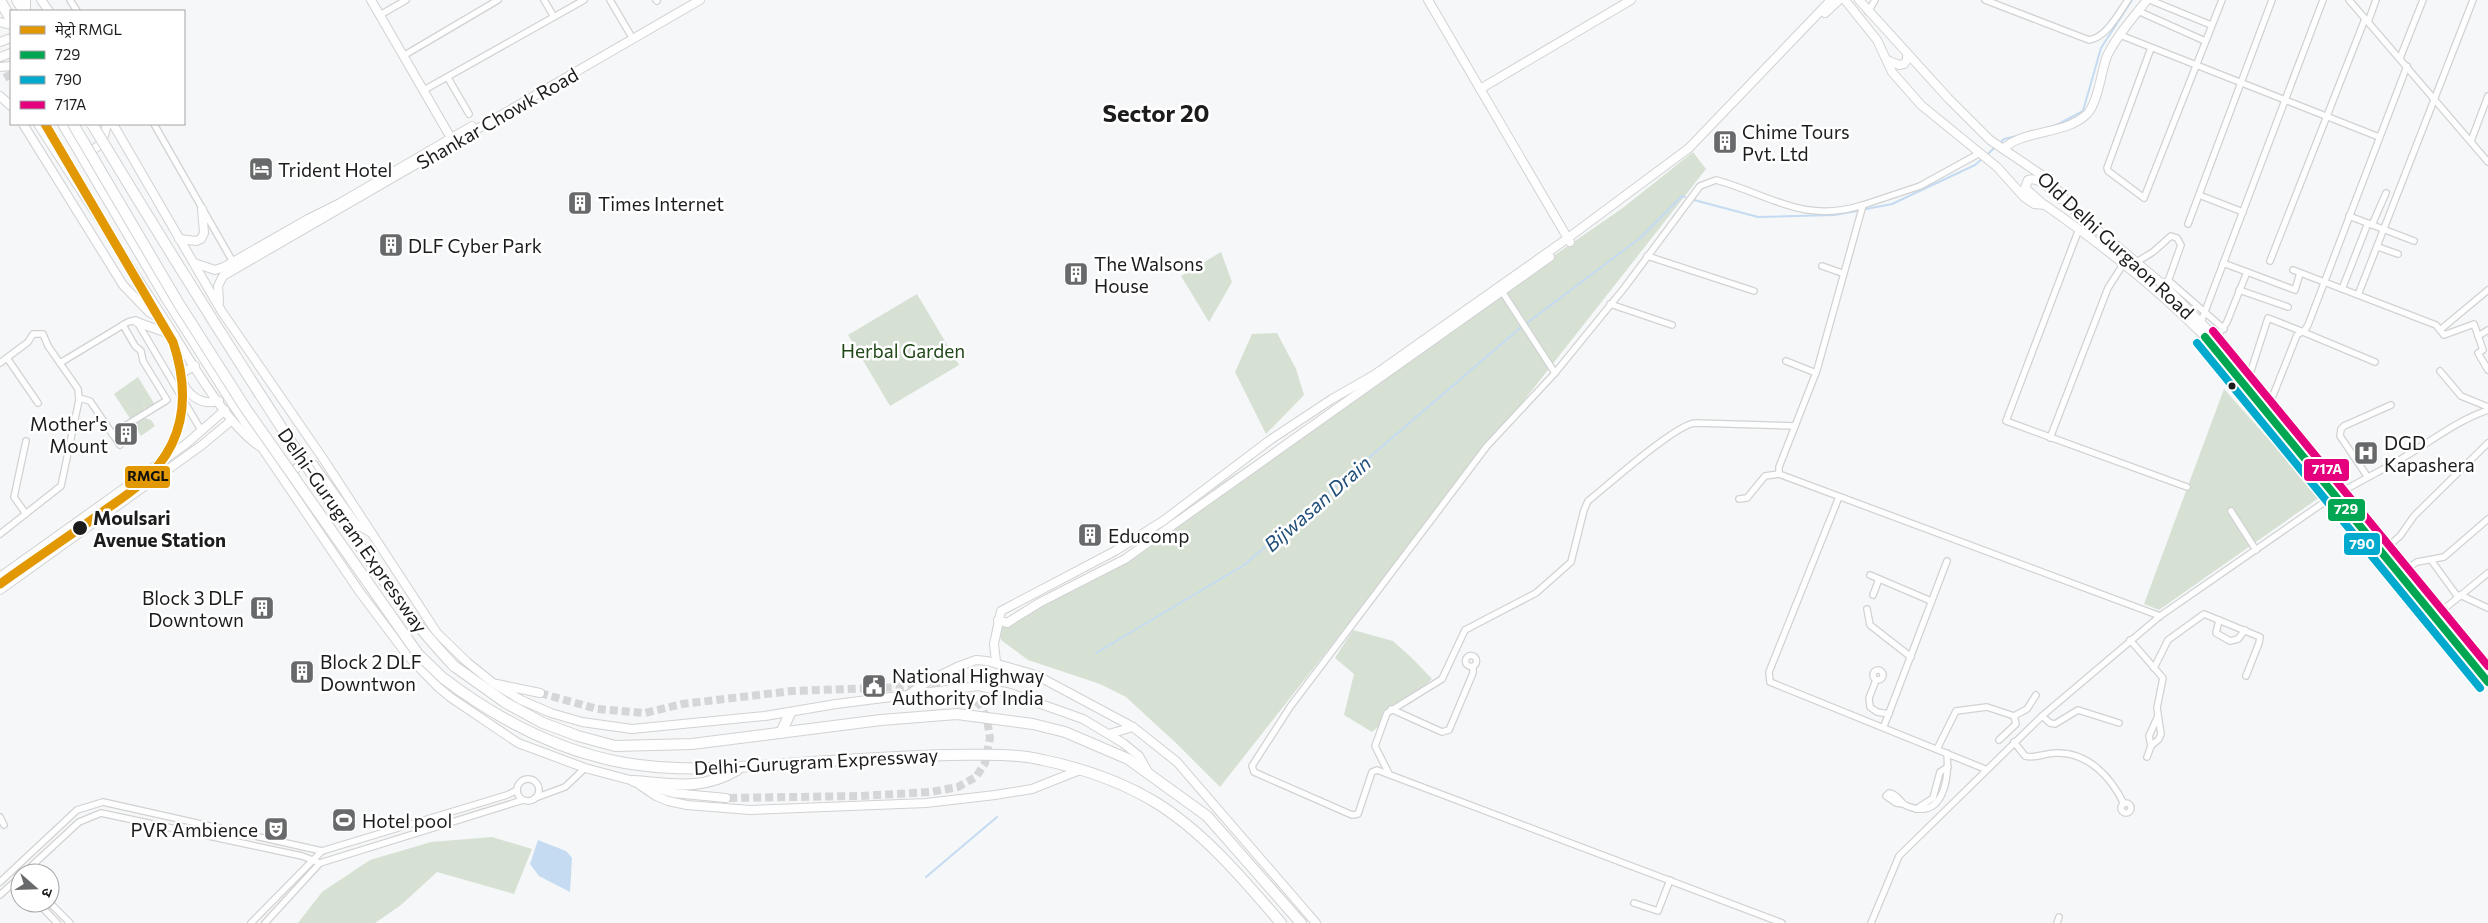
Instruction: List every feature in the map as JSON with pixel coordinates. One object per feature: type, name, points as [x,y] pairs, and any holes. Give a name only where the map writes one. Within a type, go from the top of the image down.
[{"type":"highway","points":[[0,0],[8,21]]},
{"type":"highway","name":"Delhi-Gurugram Expressway","points":[[74,125],[179,304],[246,409],[418,654],[442,678],[487,710],[520,728],[586,754],[626,763],[718,769],[858,759],[989,754],[1042,759],[1103,777],[1154,802],[1195,830],[1275,919],[1281,923]]},
{"type":"highway","name":"Delhi-Gurugram Expressway","points":[[93,125],[215,326],[358,544],[433,644],[454,666],[499,699],[543,723],[578,736],[615,746],[692,744],[881,720],[957,714],[1034,724],[1065,732],[1090,741],[1148,772],[1208,816],[1301,923]]},
{"type":"highway","points":[[781,733],[790,713]]},
{"type":"highway","points":[[634,781],[686,784],[708,783],[740,768]]},
{"type":"main road","points":[[371,0],[451,138]]},
{"type":"main road","name":"Shankar Chowk Road","points":[[194,263],[216,270],[233,262],[340,204],[691,0]]},
{"type":"main road","name":"Shankar Chowk Road","points":[[222,312],[217,296],[218,286],[223,276],[700,0]]},
{"type":"main road","points":[[1428,0],[1569,240]]},
{"type":"main road","points":[[1480,89],[1631,0]]},
{"type":"main road","points":[[998,620],[1004,623],[1012,621],[1039,603],[1125,559],[1221,489],[1503,293],[1689,148],[1831,0]]},
{"type":"main road","points":[[996,662],[994,644],[1001,611],[1115,551],[1163,521],[1270,440],[1332,399],[1374,375],[1569,240],[1697,146],[1839,0]]},
{"type":"main road","name":"Old Delhi Gurgaon Road","points":[[1845,0],[1876,40],[1892,72],[1921,105],[2007,176],[2024,197],[2034,204],[2045,205],[2124,263],[2214,341],[2270,402],[2338,493]]},
{"type":"main road","name":"Old Delhi Gurgaon Road","points":[[1859,0],[1948,98],[2000,147],[2043,176],[2062,193],[2069,206],[2135,263],[2167,283],[2386,549],[2488,682]]},
{"type":"main road","points":[[2000,147],[2013,141],[2062,127],[2087,114],[2093,104],[2107,56],[2120,26],[2148,0]]},
{"type":"main road","points":[[1886,59],[1893,64],[1904,64],[1907,60],[1907,53]]},
{"type":"main road","points":[[0,96],[10,105]]},
{"type":"main road","points":[[24,125],[123,285],[149,312],[166,322]]},
{"type":"main road","points":[[39,125],[174,336],[224,410],[248,439],[263,449]]},
{"type":"main road","points":[[63,125],[164,296],[291,491],[359,591],[408,656],[438,687],[518,743],[585,768],[673,793],[726,798]]},
{"type":"main road","points":[[76,146],[82,151],[94,149],[102,143],[107,125]]},
{"type":"main road","points":[[114,125],[222,312],[372,533],[436,633],[493,683],[521,700],[550,713],[610,728],[652,728],[790,713],[836,704],[978,686],[1036,702],[1083,719],[1109,734],[1139,756],[1148,772]]},
{"type":"main road","points":[[2045,205],[2025,188],[2028,180],[2033,178],[2038,180],[2069,206]]},
{"type":"main road","points":[[178,239],[196,242],[201,239],[204,233],[202,209]]},
{"type":"main road","points":[[137,322],[174,336]]},
{"type":"main road","points":[[195,366],[185,371],[182,377],[186,390],[204,402],[219,402]]},
{"type":"main road","points":[[0,577],[186,444],[224,410]]},
{"type":"main road","points":[[213,418],[220,420],[224,427]]},
{"type":"main road","points":[[0,590],[232,420]]},
{"type":"main road","points":[[291,491],[290,479],[292,472],[310,462],[324,476],[356,524],[372,533]]},
{"type":"main road","name":"Old Delhi Gurgaon Road","points":[[2386,549],[2406,569],[2437,615],[2488,672]]},
{"type":"main road","points":[[907,696],[930,680],[957,667],[976,660],[996,662],[1043,679],[1133,727],[1177,762],[1316,923]]},
{"type":"main road","points":[[493,683],[540,693]]},
{"type":"main road","points":[[1109,734],[1133,727]]},
{"type":"main road","points":[[634,781],[656,796],[668,801],[687,805],[750,810],[926,803],[985,796],[1032,789],[1080,770]]},
{"type":"street","points":[[380,15],[406,0]]},
{"type":"street","points":[[403,56],[498,0]]},
{"type":"street","points":[[544,0],[554,17]]},
{"type":"street","points":[[424,90],[584,0]]},
{"type":"street","points":[[610,0],[630,34]]},
{"type":"street","points":[[1868,12],[1875,0]]},
{"type":"street","points":[[1985,0],[2084,40],[2093,39],[2120,26],[2128,0]]},
{"type":"street","points":[[2148,0],[2211,25]]},
{"type":"street","points":[[2151,48],[2107,168],[2142,198],[2147,195],[2222,0]]},
{"type":"street","points":[[2188,224],[2272,0]]},
{"type":"street","points":[[2200,322],[2322,0]]},
{"type":"street","points":[[2349,0],[2488,162]]},
{"type":"street","points":[[2270,261],[2366,20],[2376,0]]},
{"type":"street","points":[[2400,58],[2422,0]]},
{"type":"street","points":[[2358,295],[2385,230],[2473,0]]},
{"type":"street","points":[[2138,11],[2205,41]]},
{"type":"street","points":[[2120,26],[2151,48],[2378,137]]},
{"type":"street","points":[[2270,402],[2297,335],[2302,332],[2324,282],[2378,137],[2407,66]]},
{"type":"street","points":[[448,78],[469,114]]},
{"type":"street","points":[[2471,141],[2488,96]]},
{"type":"street","points":[[155,125],[233,262]]},
{"type":"street","points":[[1782,923],[1389,774],[1374,770],[1359,811],[1356,815],[1352,815],[1303,791],[1254,772],[1252,766],[1290,707],[1487,446],[1555,373],[1700,186],[1710,181],[1726,182],[1805,211],[1838,212],[1920,186],[1984,156]]},
{"type":"street","points":[[2342,289],[2386,192]]},
{"type":"street","points":[[2199,195],[2243,212]]},
{"type":"street","points":[[1779,474],[1779,467],[1816,373],[1842,273],[1863,205]]},
{"type":"street","points":[[2349,216],[2414,241]]},
{"type":"street","points":[[2079,229],[2006,418],[2008,423],[2187,487]]},
{"type":"street","points":[[2135,263],[2153,252],[2172,236],[2175,236],[2181,245],[2167,283],[2205,311],[2224,328]]},
{"type":"street","points":[[2378,247],[2398,254]]},
{"type":"street","points":[[1647,256],[1754,291]]},
{"type":"street","points":[[2050,438],[2108,288],[2124,263]]},
{"type":"street","points":[[2223,263],[2295,290],[2300,273]]},
{"type":"street","points":[[1822,266],[1842,273]]},
{"type":"street","points":[[2293,270],[2436,325],[2446,335],[2474,324],[2483,350],[2478,353],[2488,370]]},
{"type":"street","points":[[2214,341],[2224,328],[2247,272]]},
{"type":"street","points":[[2239,290],[2288,307]]},
{"type":"street","points":[[2440,330],[2488,290]]},
{"type":"street","points":[[1503,293],[1555,373]]},
{"type":"street","points":[[1610,304],[1672,325]]},
{"type":"street","points":[[2249,377],[2268,318],[2375,362]]},
{"type":"street","points":[[60,363],[133,320],[137,322],[201,430]]},
{"type":"street","points":[[112,434],[167,400],[143,360],[141,351],[135,346],[123,325]]},
{"type":"street","points":[[2478,336],[2488,330]]},
{"type":"street","points":[[0,363],[28,342],[33,334],[39,332],[46,336],[48,346],[78,389],[79,398],[61,486],[0,534]]},
{"type":"street","points":[[7,358],[38,403]]},
{"type":"street","points":[[1786,361],[1816,373]]},
{"type":"street","points":[[2440,371],[2462,396],[2488,409]]},
{"type":"street","points":[[79,398],[90,401],[120,445]]},
{"type":"street","points":[[2367,476],[2340,436],[2340,432],[2344,426],[2392,405]]},
{"type":"street","points":[[1871,923],[1899,856],[1985,769],[2042,716],[2130,640],[2160,616],[2338,493],[2405,457],[2451,427],[2488,409]]},
{"type":"street","points":[[1389,774],[1375,746],[1385,717],[1391,709],[1442,679],[1465,630],[1531,596],[1566,567],[1574,557],[1584,510],[1588,502],[1642,456],[1682,427],[1696,423],[1795,426]]},
{"type":"street","points":[[26,441],[14,498],[26,514]]},
{"type":"street","points":[[2386,549],[2400,536],[2414,516],[2488,443]]},
{"type":"street","points":[[1739,499],[1747,498],[1765,476],[1779,474],[2033,567],[2160,616]]},
{"type":"street","points":[[1839,497],[1768,677],[1773,684],[1884,726],[1985,769]]},
{"type":"street","points":[[2231,511],[2256,550]]},
{"type":"street","points":[[2406,569],[2417,562],[2444,556],[2488,519]]},
{"type":"street","points":[[2431,560],[2459,596],[2488,608]]},
{"type":"street","points":[[1884,726],[1947,561]]},
{"type":"street","points":[[2437,615],[2488,574]]},
{"type":"street","points":[[1870,575],[1931,601]]},
{"type":"street","points":[[1873,595],[1879,579]]},
{"type":"street","points":[[1867,609],[1870,625],[1910,657]]},
{"type":"street","points":[[2154,668],[2166,643],[2175,634],[2202,615],[2258,635],[2260,640],[2246,676]]},
{"type":"street","points":[[2219,620],[2216,633],[2230,641],[2238,639],[2244,630]]},
{"type":"street","points":[[2130,640],[2148,664],[2160,673],[2163,680],[2158,716],[2149,736],[2151,746]]},
{"type":"street","points":[[1391,709],[1442,732],[1449,730],[1473,667]]},
{"type":"street","points":[[1876,680],[1869,698],[1870,707],[1877,712],[1889,714]]},
{"type":"street","points":[[1938,749],[1956,711],[1959,709],[1990,707],[2014,716],[2028,709],[2036,695]]},
{"type":"street","points":[[2042,716],[2050,723],[2055,724],[2078,710],[2119,723]]},
{"type":"street","points":[[1999,740],[2016,724],[2014,716]]},
{"type":"street","points":[[2146,757],[2151,746],[2159,739],[2161,734],[2158,716]]},
{"type":"street","points":[[2014,742],[2025,756],[2058,753],[2073,755],[2090,763],[2110,781],[2124,804]]},
{"type":"street","points":[[1903,804],[1916,809],[1926,809],[1939,798],[1946,785],[1947,753]]},
{"type":"street","points":[[1916,809],[1933,798],[1940,772],[1948,767]]},
{"type":"street","points":[[265,923],[320,863],[523,800],[530,801],[565,788],[585,768]]},
{"type":"street","points":[[251,923],[322,851],[508,796],[517,790],[521,780],[531,779],[536,783],[539,789],[536,798]]},
{"type":"street","points":[[517,790],[523,800]]},
{"type":"street","points":[[27,863],[77,810],[105,802],[322,851]]},
{"type":"street","points":[[30,863],[79,822],[101,813],[302,856],[320,863]]},
{"type":"street","points":[[0,818],[4,825]]},
{"type":"street","points":[[0,882],[9,874]]},
{"type":"street","points":[[1634,903],[1658,911],[1670,880]]},
{"type":"street","points":[[48,913],[57,923]]},
{"type":"street","points":[[60,913],[70,923]]},
{"type":"green space","points":[[1693,152],[1706,169],[1220,787],[1126,697],[1100,684],[1028,660],[1001,640],[999,623],[1138,549],[1219,485],[1369,384],[1624,207]]},
{"type":"green space","points":[[1221,252],[1232,282],[1209,322],[1181,276]]},
{"type":"green space","name":"Herbal Garden","points":[[917,294],[959,365],[890,406],[848,335]]},
{"type":"green space","points":[[1277,333],[1296,369],[1304,395],[1266,434],[1235,372],[1252,334]]},
{"type":"green space","points":[[138,377],[155,405],[146,410],[141,401],[146,411],[131,420],[114,394]]},
{"type":"green space","points":[[2224,389],[2320,497],[2159,610],[2144,604]]},
{"type":"green space","points":[[141,417],[151,420],[155,426],[141,436],[132,423]]},
{"type":"green space","points":[[1353,630],[1393,641],[1432,679],[1372,732],[1344,715],[1354,674],[1335,658]]},
{"type":"green space","points":[[492,837],[532,849],[514,894],[437,872],[401,905],[375,923],[298,923],[322,892],[370,860],[431,842]]},
{"type":"water","name":"Hotel pool","points":[[352,813],[354,822],[337,827],[334,818]]},
{"type":"water","points":[[538,840],[566,851],[572,858],[570,892],[539,876],[530,864]]},
{"type":"waterway","name":"Bijwasan Drain","points":[[2053,127],[2083,111],[2101,48],[2132,0]]},
{"type":"waterway","name":"Bijwasan Drain","points":[[1999,144],[2004,139],[2017,136]]},
{"type":"waterway","name":"Bijwasan Drain","points":[[1986,156],[1995,147]]},
{"type":"waterway","name":"Bijwasan Drain","points":[[1866,209],[1892,204],[1975,165],[1982,159]]},
{"type":"waterway","name":"Bijwasan Drain","points":[[1527,323],[1640,238],[1682,196],[1685,197]]},
{"type":"waterway","name":"Bijwasan Drain","points":[[1694,200],[1758,217],[1834,215],[1857,211]]},
{"type":"waterway","name":"Bijwasan Drain","points":[[1096,653],[1244,565],[1520,328]]},
{"type":"waterway","name":"Bijwasan Drain","points":[[926,877],[997,817]]},
{"type":"tunnel","points":[[0,62],[10,79]]},
{"type":"tunnel","points":[[540,693],[597,709],[645,713],[682,704],[792,691],[931,686],[973,698],[981,706],[987,719],[990,738],[985,763],[976,777],[958,787],[931,792],[861,796],[726,798]]},
{"type":"metro line","name":"RMGL","points":[[0,584],[130,493],[155,469],[167,453],[175,437],[182,401],[179,362],[173,342],[46,125]]},
{"type":"transit line","name":"717A","points":[[2213,331],[2488,666]]},
{"type":"transit line","name":"729","points":[[2205,337],[2488,682]]},
{"type":"transit line","name":"790","points":[[2197,343],[2480,688]]},
{"type":"place","name":"Chime Tours Pvt. Ltd","points":[[1725,142]]},
{"type":"place","name":"Trident Hotel","points":[[261,169]]},
{"type":"place","name":"Times Internet","points":[[580,203]]},
{"type":"place","name":"DLF Cyber Park","points":[[391,245]]},
{"type":"place","name":"The Walsons House","points":[[1076,274]]},
{"type":"place","name":"Mother's Mount","points":[[126,434]]},
{"type":"place","name":"DGD Kapashera","points":[[2366,453]]},
{"type":"place","name":"Moulsari Avenue Station","points":[[80,528]]},
{"type":"place","name":"Educomp","points":[[1090,535]]},
{"type":"place","name":"Block 3 DLF Downtown","points":[[262,608]]},
{"type":"place","name":"Block 2 DLF Downtwon","points":[[302,672]]},
{"type":"place","name":"National Highway Authority of India","points":[[874,686]]},
{"type":"place","name":"Hotel pool","points":[[344,820]]},
{"type":"place","name":"PVR Ambience","points":[[276,829]]},
{"type":"district","name":"Sector 20","points":[[1156,112]]}]
